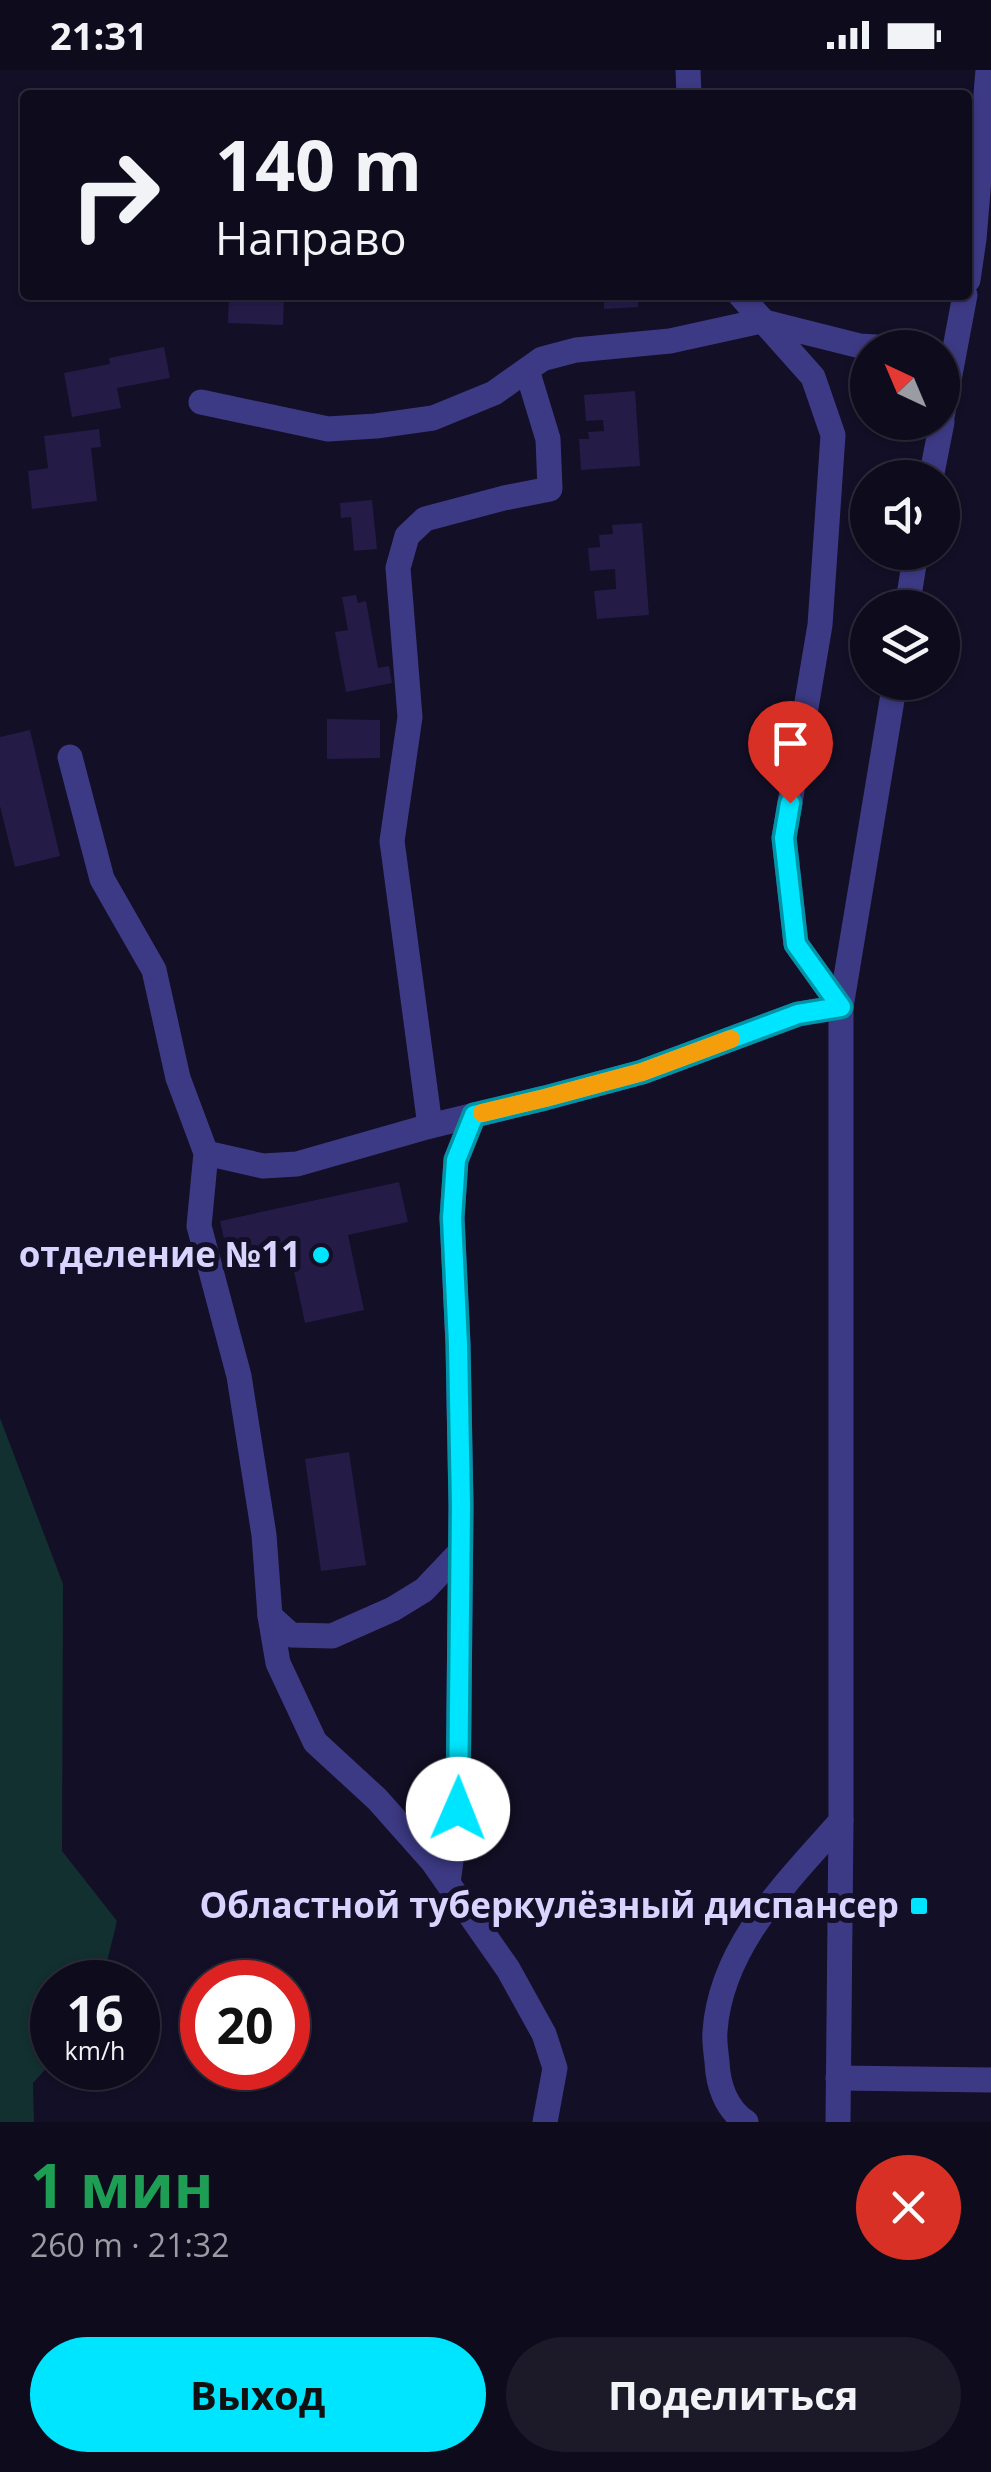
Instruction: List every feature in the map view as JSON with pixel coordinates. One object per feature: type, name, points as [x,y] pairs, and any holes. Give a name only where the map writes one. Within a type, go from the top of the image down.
[{"type":"street","points":[[972,253],[988,70]]},
{"type":"street","points":[[744,300],[813,378],[833,435],[820,625],[784,838],[796,944],[841,1007]]},
{"type":"street","points":[[955,330],[964,300]]},
{"type":"street","points":[[201,402],[328,429],[376,426],[433,418],[494,393],[542,360],[576,350],[670,341],[761,321],[850,343]]},
{"type":"street","points":[[430,1126],[392,840],[410,717],[398,568],[407,536],[425,520],[550,489],[548,439],[528,370]]},
{"type":"street","points":[[838,2122],[841,1007],[891,700]]},
{"type":"street","points":[[70,757],[102,879],[154,970],[178,1078],[206,1153],[199,1226],[239,1376],[264,1536],[278,1663],[315,1742],[377,1799],[434,1862],[508,1970],[544,2034],[556,2068],[545,2122]]},
{"type":"street","points":[[206,1153],[263,1166],[297,1164],[642,1072],[798,1014],[841,1007]]},
{"type":"street","points":[[448,1883],[458,1809],[460,1552],[459,1362],[452,1218],[456,1160],[474,1115]]},
{"type":"street","points":[[270,1616],[291,1635],[332,1636],[424,1590],[460,1552]]},
{"type":"street","points":[[746,2122],[734,2114],[718,2079],[715,2031],[722,1991],[748,1934],[841,1821]]},
{"type":"street","points":[[838,2078],[991,2080]]},
{"type":"green space","points":[[0,1418],[63,1584],[62,1851],[117,1921],[107,1960],[30,1960],[30,2090],[33,2090],[34,2122],[0,2122]]},
{"type":"building","points":[[229,300],[284,300],[283,325],[228,323]]},
{"type":"building","points":[[604,300],[638,300],[638,307],[604,309]]},
{"type":"building","points":[[164,347],[170,378],[117,388],[121,408],[72,417],[64,373],[110,364],[109,358]]},
{"type":"building","points":[[635,391],[640,466],[581,470],[579,439],[589,439],[588,432],[604,431],[603,420],[586,421],[584,395]]},
{"type":"building","points":[[99,429],[101,447],[91,448],[97,501],[32,509],[28,471],[48,468],[44,436]]},
{"type":"building","points":[[372,500],[377,549],[354,551],[351,517],[341,518],[340,503]]},
{"type":"building","points":[[642,523],[649,615],[597,619],[594,591],[616,589],[615,569],[590,571],[588,548],[600,547],[599,535],[613,534],[612,525]]},
{"type":"building","points":[[356,595],[358,603],[366,601],[378,668],[389,666],[392,683],[346,692],[335,632],[348,630],[342,597]]},
{"type":"building","points":[[327,719],[380,720],[380,758],[327,759]]},
{"type":"building","points":[[30,730],[60,856],[15,867],[0,806],[0,737]]},
{"type":"building","name":"отделение №11","points":[[399,1182],[408,1222],[348,1235],[364,1310],[305,1323],[289,1248],[229,1262],[220,1221]]},
{"type":"building","points":[[349,1452],[366,1565],[321,1571],[305,1459]]},
{"type":"slow traffic","points":[[482,1113],[642,1072],[731,1039]]},
{"type":"place","name":"отделение №11","points":[[321,1255]]},
{"type":"place","name":"Областной туберкулёзный диспансер","points":[[919,1906]]},
{"type":"route","points":[[458,1809],[461,1506],[452,1218],[456,1160],[474,1115],[642,1072],[798,1014],[841,1007],[796,944],[784,838],[790,803]]}]
